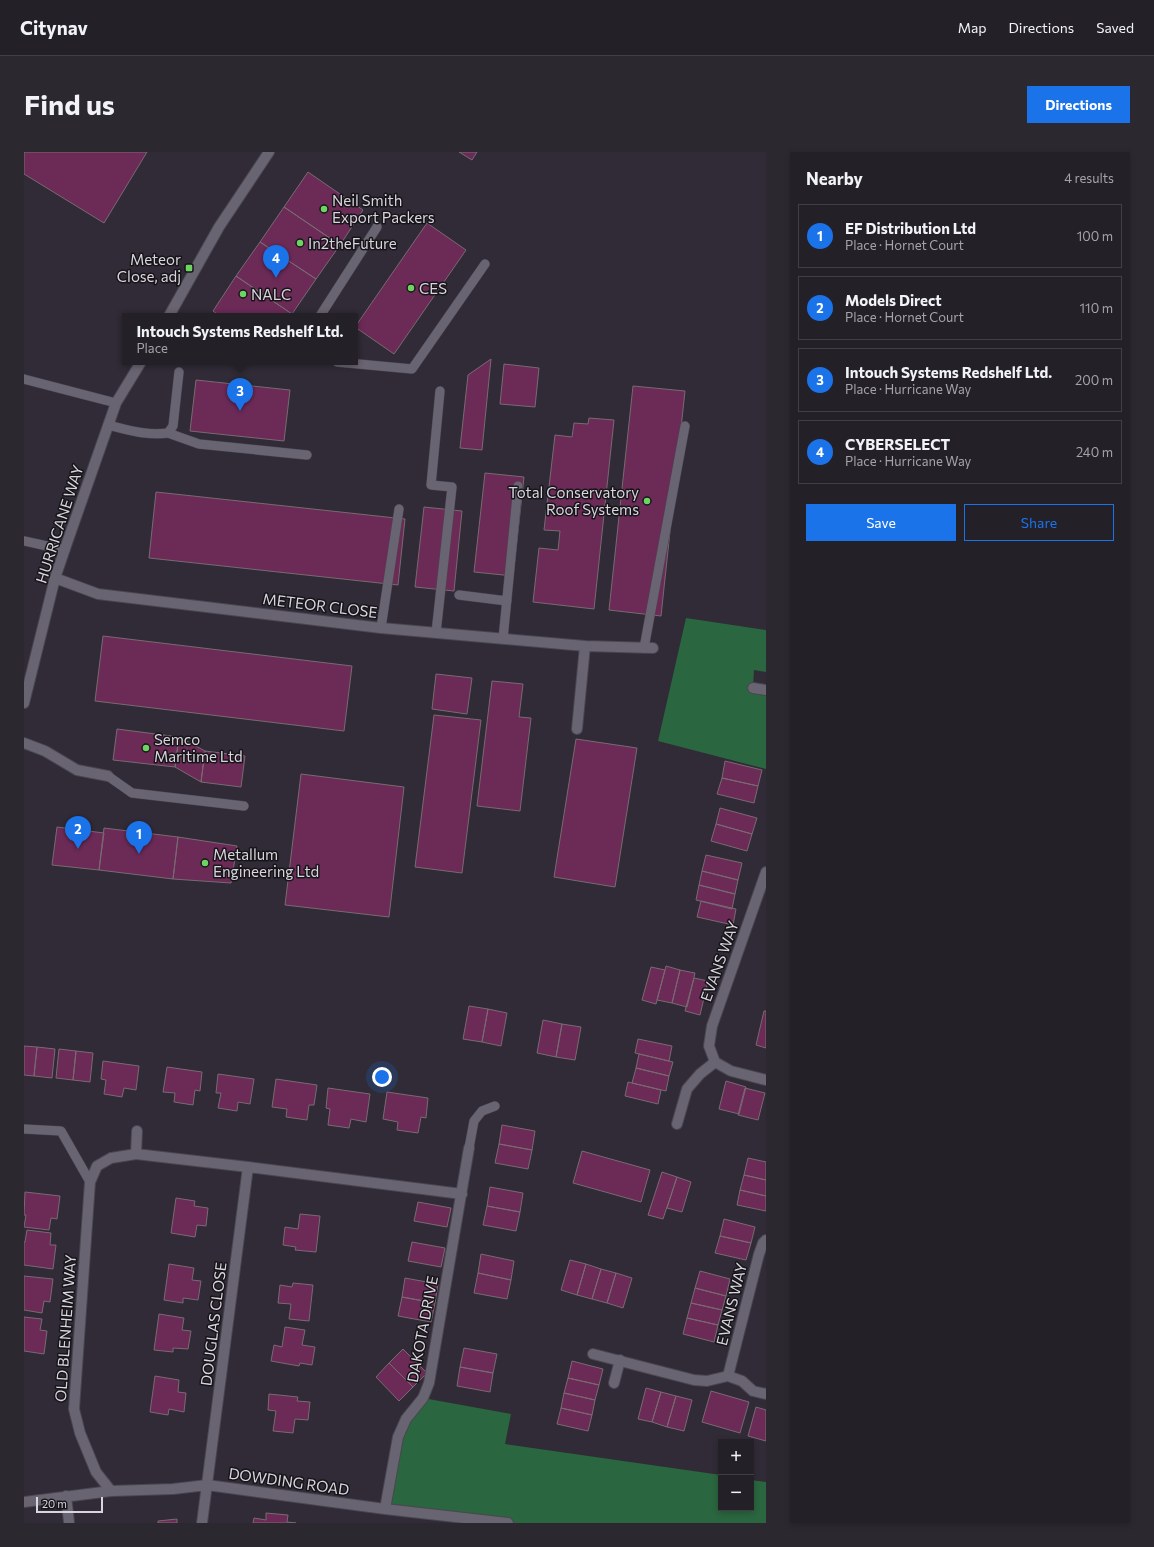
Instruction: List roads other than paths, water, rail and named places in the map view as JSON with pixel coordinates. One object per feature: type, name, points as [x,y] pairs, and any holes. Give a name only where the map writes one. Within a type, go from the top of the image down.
[{"type":"street","points":[[171,313],[219,227],[269,152]]},
{"type":"street","name":"HURRICANE WAY","points":[[24,703],[27,679],[55,578],[116,403],[139,365]]},
{"type":"street","name":"METEOR CLOSE","points":[[55,578],[98,594],[381,628],[585,646],[649,648]]},
{"type":"street","points":[[577,728],[585,646]]},
{"type":"street","points":[[753,688],[766,690]]},
{"type":"street","points":[[24,743],[45,751],[77,770],[108,776]]},
{"type":"street","name":"EVANS WAY","points":[[714,1062],[709,1046],[712,1026],[766,872]]},
{"type":"street","points":[[677,1124],[686,1089],[714,1062],[731,1071],[766,1080]]},
{"type":"street","points":[[136,1154],[137,1132]]},
{"type":"street","name":"DAKOTA DRIVE","points":[[385,1509],[398,1437],[406,1420],[423,1398],[429,1383],[469,1148]]},
{"type":"street","points":[[90,1182],[97,1166],[111,1158],[136,1154],[462,1194]]},
{"type":"street","name":"DOUGLAS CLOSE","points":[[202,1523],[248,1167]]},
{"type":"street","name":"OLD BLENHEIM WAY","points":[[90,1182],[74,1409],[80,1433],[96,1472],[111,1491]]},
{"type":"street","name":"EVANS WAY","points":[[728,1376],[759,1254],[766,1240]]},
{"type":"street","points":[[593,1354],[694,1380],[707,1381],[728,1376],[742,1381],[753,1391],[766,1394]]},
{"type":"street","points":[[614,1383],[620,1360]]},
{"type":"street","name":"DOWDING ROAD","points":[[24,1502],[111,1491],[173,1489],[207,1485],[385,1509],[508,1523]]},
{"type":"street","points":[[66,1496],[69,1522]]},
{"type":"lane","points":[[322,313],[377,227]]},
{"type":"lane","points":[[358,364],[412,369],[485,264]]},
{"type":"lane","points":[[168,433],[173,426],[179,372]]},
{"type":"lane","points":[[24,379],[116,403]]},
{"type":"lane","points":[[436,633],[452,487],[431,485],[440,391]]},
{"type":"lane","points":[[108,425],[140,433],[155,435],[168,433],[199,444],[308,455]]},
{"type":"lane","points":[[649,648],[685,426]]},
{"type":"lane","points":[[503,639],[518,486]]},
{"type":"lane","points":[[381,628],[398,509]]},
{"type":"lane","points":[[24,541],[65,550]]},
{"type":"lane","points":[[459,595],[507,601]]},
{"type":"lane","points":[[108,776],[132,793],[244,806]]},
{"type":"lane","points":[[469,1148],[474,1121],[482,1111],[495,1106]]},
{"type":"lane","points":[[24,1129],[61,1132],[90,1182]]},
{"type":"place","name":"Neil Smith Export Packers","points":[[324,209]]},
{"type":"place","name":"In2theFuture","points":[[300,243]]},
{"type":"place","name":"Meteor Close, adj","points":[[189,268]]},
{"type":"place","name":"CYBERSELECT","points":[[276,278]]},
{"type":"place","name":"CES","points":[[411,288]]},
{"type":"place","name":"NALC","points":[[243,294]]},
{"type":"place","name":"Intouch Systems Redshelf Ltd.","points":[[240,411]]},
{"type":"place","name":"Total Conservatory Roof Systems","points":[[647,501]]},
{"type":"place","name":"Semco Maritime Ltd","points":[[146,748]]},
{"type":"place","name":"Models Direct","points":[[78,849]]},
{"type":"place","name":"EF Distribution Ltd","points":[[139,854]]},
{"type":"place","name":"Metallum Engineering Ltd","points":[[205,863]]}]
